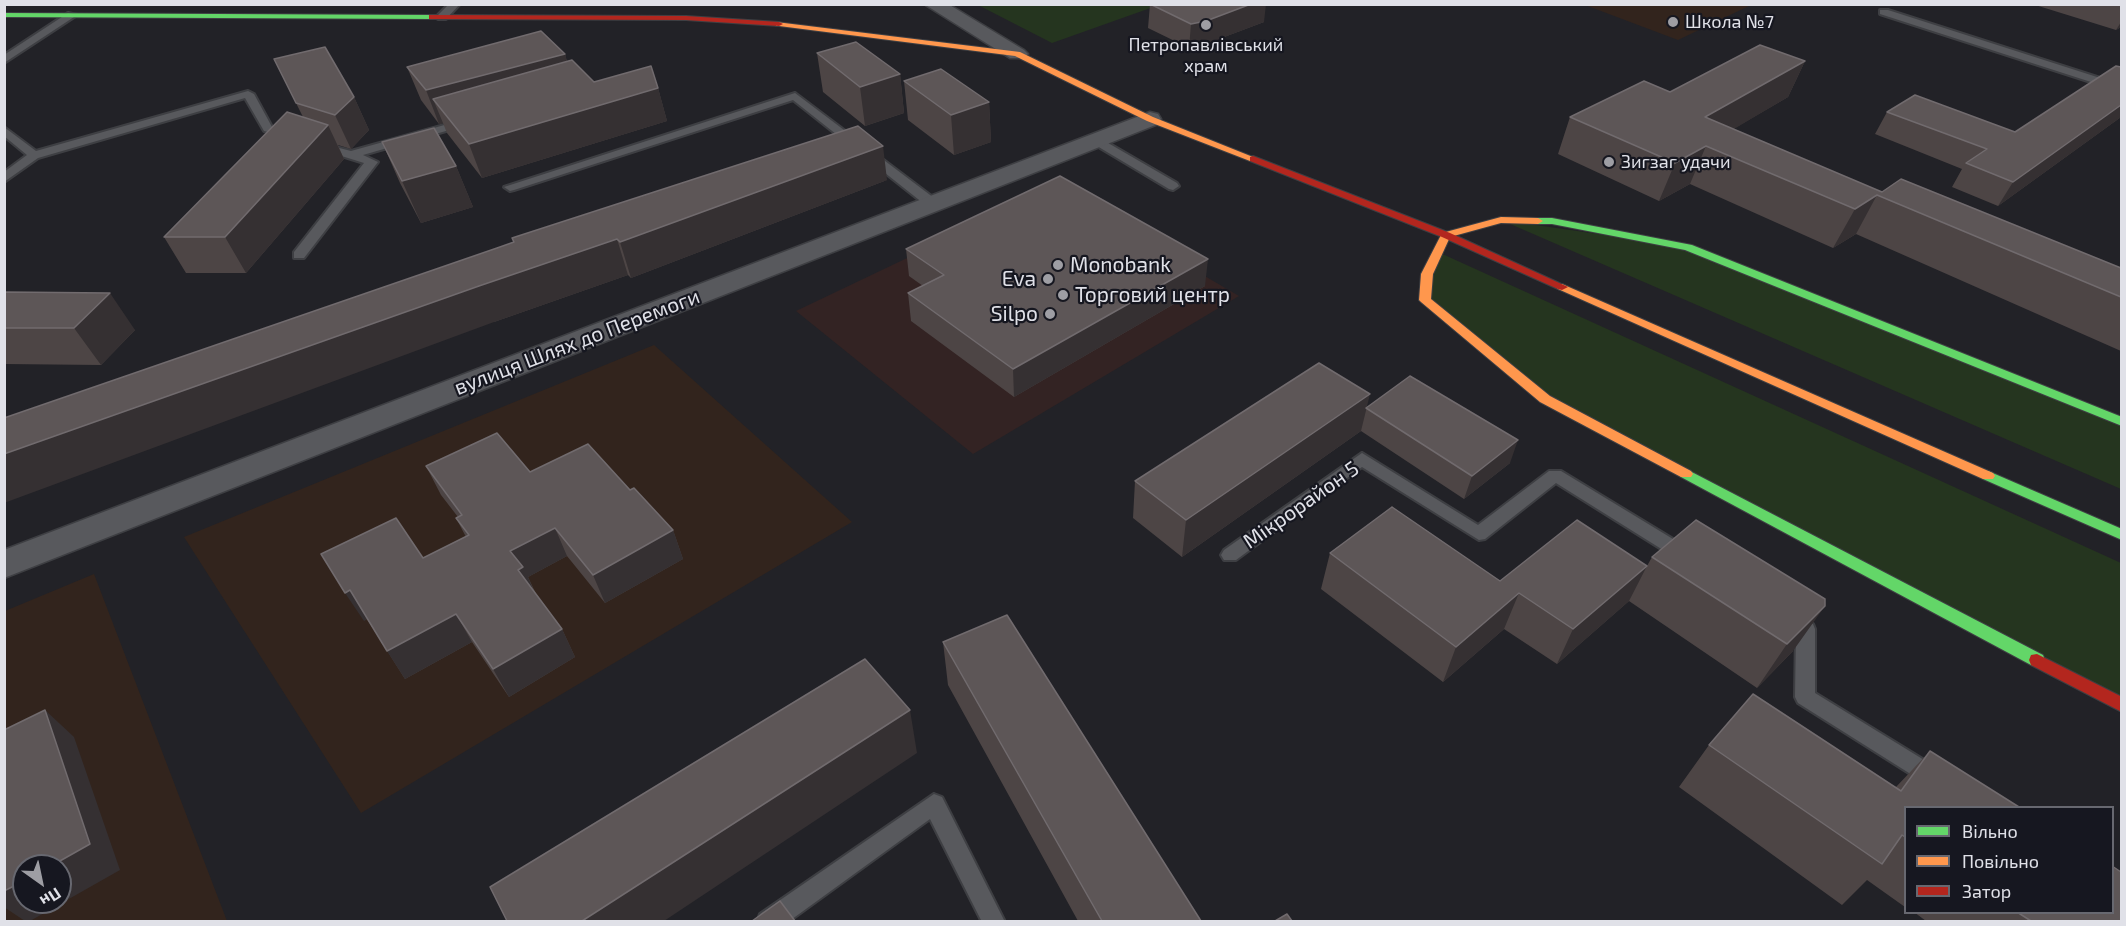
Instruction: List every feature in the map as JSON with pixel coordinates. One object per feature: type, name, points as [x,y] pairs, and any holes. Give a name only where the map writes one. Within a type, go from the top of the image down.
[{"type":"street","points":[[933,4],[1017,54],[1150,119],[1446,235],[2121,535]]},
{"type":"street","points":[[4,15],[686,18],[812,26],[1017,54]]},
{"type":"street","name":"вулиця Шлях до Перемоги","points":[[4,565],[1150,119]]},
{"type":"street","points":[[2121,422],[1688,247],[1552,220],[1501,220],[1446,235],[1427,274],[1425,300],[1545,399],[2121,705]]},
{"type":"lane","points":[[442,17],[454,4]]},
{"type":"lane","points":[[1884,12],[2121,89]]},
{"type":"lane","points":[[4,60],[72,15]]},
{"type":"lane","points":[[4,178],[34,155],[248,94],[268,129],[372,162],[299,255]]},
{"type":"lane","points":[[510,188],[795,96],[933,204]]},
{"type":"lane","points":[[351,154],[475,119]]},
{"type":"lane","points":[[4,130],[34,155]]},
{"type":"lane","points":[[1096,140],[1173,186]]},
{"type":"lane","name":"Мікрорайон 5","points":[[1230,555],[1362,459],[1479,534],[1555,475],[1695,562]]},
{"type":"lane","points":[[1776,611],[1806,629],[1805,697],[1952,789]]},
{"type":"lane","points":[[768,921],[934,804],[994,921]]},
{"type":"shaded area","name":"Школа №7","points":[[1585,5],[1751,5],[1678,40]]},
{"type":"shaded area","points":[[1054,188],[1239,296],[973,454],[796,311]]},
{"type":"shaded area","points":[[654,345],[852,522],[361,813],[184,537]]},
{"type":"shaded area","points":[[94,574],[227,921],[5,922],[5,611]]},
{"type":"green space","points":[[978,5],[1159,5],[1052,43]]},
{"type":"green space","points":[[1501,220],[1688,247],[2121,422],[2121,489]]},
{"type":"green space","points":[[1438,252],[2121,563],[2121,705],[1545,399],[1425,300]]},
{"type":"building","points":[[1150,4],[1251,4],[1206,21],[1191,24]]},
{"type":"building","points":[[541,31],[565,54],[426,90],[407,67]]},
{"type":"building","points":[[856,42],[900,74],[860,87],[817,53]]},
{"type":"building","points":[[1760,45],[1805,61],[1705,117],[1882,192],[1901,179],[2121,268],[2121,297],[1877,195],[1855,209],[1706,146],[1675,163],[1570,117],[1644,81],[1670,92]]},
{"type":"building","points":[[325,47],[354,97],[335,115],[296,103],[274,59]]},
{"type":"building","points":[[572,60],[594,82],[651,66],[658,88],[469,144],[433,99]]},
{"type":"building","points":[[2116,66],[2121,67],[2121,105],[2013,182],[1966,163],[1987,149],[1887,112],[1915,95],[2015,132]]},
{"type":"building","points":[[941,69],[989,102],[951,115],[904,81]]},
{"type":"building","points":[[287,112],[328,125],[225,237],[164,237]]},
{"type":"building","points":[[858,126],[883,146],[620,242],[617,239],[479,286],[4,454],[4,418],[514,242],[512,238]]},
{"type":"building","points":[[434,128],[456,166],[402,181],[382,142]]},
{"type":"building","name":"Торговий центр","points":[[1060,176],[1208,259],[1013,369],[908,293],[944,275],[906,249]]},
{"type":"building","points":[[4,292],[110,293],[74,328],[4,328]]},
{"type":"building","points":[[1319,363],[1370,394],[1186,520],[1135,481]]},
{"type":"building","points":[[1410,376],[1518,440],[1472,476],[1366,408]]},
{"type":"building","points":[[497,433],[530,472],[588,444],[630,490],[634,488],[673,530],[593,575],[555,528],[510,551],[523,567],[518,570],[562,629],[493,669],[456,614],[387,651],[350,590],[345,593],[321,554],[396,518],[423,558],[469,535],[456,518],[462,515],[426,466]]},
{"type":"building","points":[[1392,507],[1500,581],[1577,520],[1647,566],[1573,629],[1519,593],[1456,647],[1330,553]]},
{"type":"building","points":[[1696,520],[1825,599],[1825,606],[1787,644],[1652,557]]},
{"type":"building","points":[[1007,615],[1201,921],[1102,921],[943,642]]},
{"type":"building","points":[[865,659],[910,710],[582,921],[507,921],[490,887]]},
{"type":"building","points":[[1753,694],[1901,791],[1930,751],[2017,806],[1904,806],[1904,836],[1902,835],[1882,864],[1709,745]]},
{"type":"building","points":[[45,710],[90,844],[72,854],[12,854],[12,887],[4,891],[4,730]]},
{"type":"building","points":[[2114,867],[2121,872],[2121,921],[2031,921],[2020,914],[2114,914]]},
{"type":"building","points":[[780,901],[795,921],[752,921]]},
{"type":"building","points":[[1287,914],[1292,921],[1275,921]]},
{"type":"traffic: fast","points":[[4,15],[432,17]]},
{"type":"traffic: fast","points":[[1538,221],[1552,221],[1688,247],[2122,422]]},
{"type":"traffic: fast","points":[[1686,474],[2037,660]]},
{"type":"traffic: fast","points":[[1988,476],[2122,535]]},
{"type":"traffic: slow","points":[[779,24],[1017,54],[1150,119],[1253,159]]},
{"type":"traffic: slow","points":[[1538,221],[1501,220],[1446,235],[1427,274],[1425,300],[1545,399],[1686,474]]},
{"type":"traffic: slow","points":[[1562,287],[1988,476]]},
{"type":"traffic: jam","points":[[432,17],[686,18],[779,24]]},
{"type":"traffic: jam","points":[[1253,159],[1446,235],[1562,287]]},
{"type":"traffic: jam","points":[[2037,660],[2122,705]]},
{"type":"place","name":"Школа №7","points":[[1673,22]]},
{"type":"place","name":"Петропавлівський храм","points":[[1206,25]]},
{"type":"place","name":"Зигзаг удачи","points":[[1609,162]]},
{"type":"place","name":"Monobank","points":[[1058,265]]},
{"type":"place","name":"Eva","points":[[1048,279]]},
{"type":"place","name":"Торговий центр","points":[[1063,295]]},
{"type":"place","name":"Silpo","points":[[1050,314]]}]
